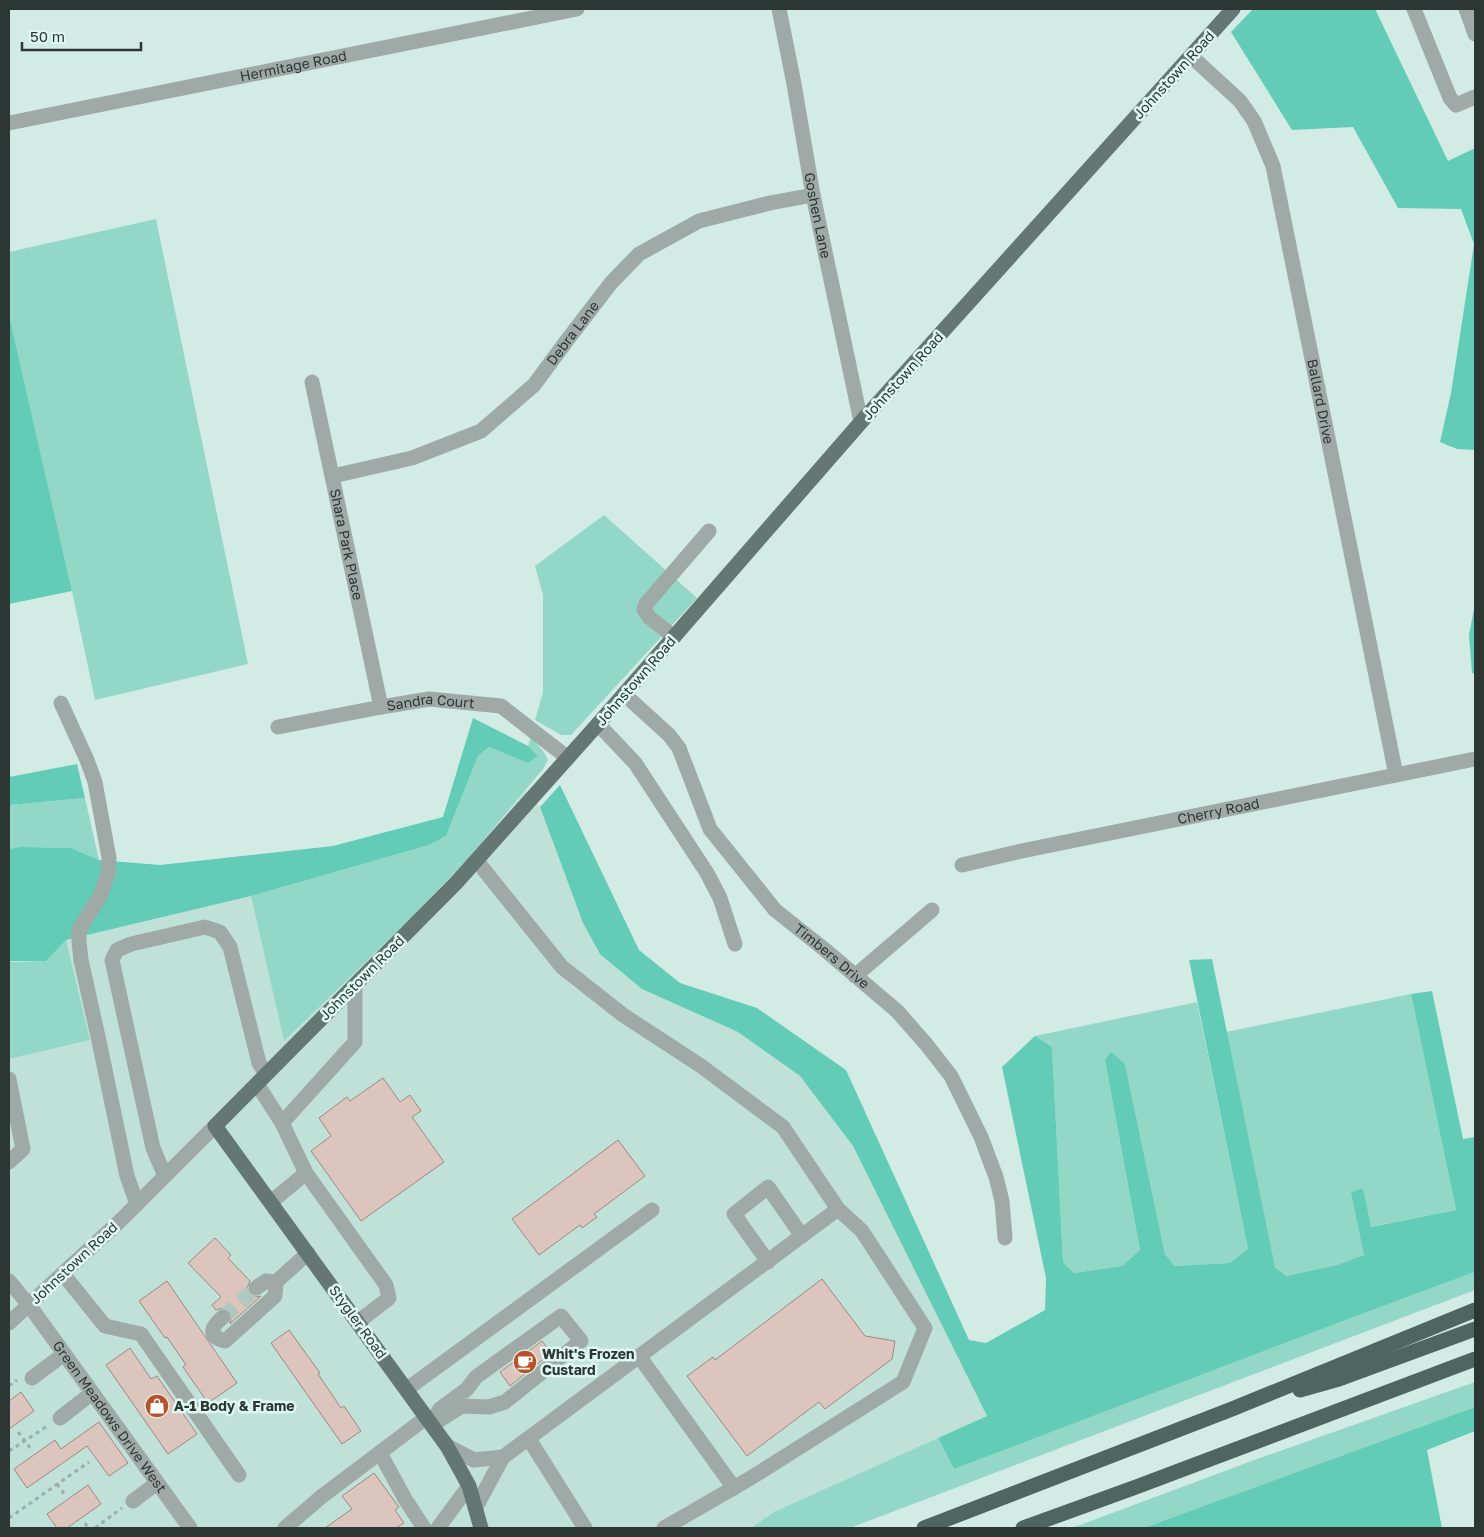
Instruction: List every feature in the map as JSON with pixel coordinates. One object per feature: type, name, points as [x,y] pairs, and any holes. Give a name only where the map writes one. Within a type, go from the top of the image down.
[{"type":"highway","points":[[924,1528],[1232,1408],[1475,1310]]},
{"type":"highway","points":[[1232,1408],[1339,1379],[1475,1329]]},
{"type":"highway","points":[[1023,1528],[1475,1360]]},
{"type":"main road","name":"Johnstown Road","points":[[215,1126],[477,861],[861,422],[1232,9]]},
{"type":"main road","name":"Stygler Road","points":[[215,1126],[407,1389],[433,1420],[469,1486],[481,1528]]},
{"type":"street","name":"Hermitage Road","points":[[9,123],[541,12],[577,9]]},
{"type":"street","name":"Goshen Lane","points":[[779,9],[813,195],[861,422]]},
{"type":"street","points":[[1414,9],[1450,98],[1456,104],[1475,97]]},
{"type":"street","points":[[1466,9],[1475,34]]},
{"type":"street","name":"Ballard Drive","points":[[1191,56],[1240,101],[1254,121],[1273,166],[1396,775]]},
{"type":"street","name":"Debra Lane","points":[[333,476],[412,458],[481,431],[534,385],[610,283],[639,254],[699,220],[813,195]]},
{"type":"street","name":"Shara Park Place","points":[[312,382],[381,706]]},
{"type":"street","points":[[674,637],[649,617],[644,610],[646,604],[709,531]]},
{"type":"street","name":"Timbers Drive","points":[[624,694],[669,735],[679,748],[710,829],[775,910],[896,1011],[926,1044],[950,1076],[981,1137],[996,1177],[1002,1201],[1005,1238]]},
{"type":"street","name":"Sandra Court","points":[[278,727],[381,706],[429,700],[501,706],[568,758]]},
{"type":"street","points":[[61,703],[95,782],[109,858],[108,873],[101,894],[79,930],[79,942],[81,960],[127,1176],[137,1204]]},
{"type":"street","points":[[598,724],[635,764],[706,873],[720,898],[735,944]]},
{"type":"street","name":"Cherry Road","points":[[962,865],[1017,852],[1475,759]]},
{"type":"street","points":[[477,861],[562,968],[624,1015],[701,1066],[783,1126],[838,1209],[862,1231],[925,1328],[903,1382],[834,1427],[664,1528]]},
{"type":"street","points":[[855,976],[932,910]]},
{"type":"street","points":[[165,1176],[153,1148],[112,960],[118,950],[131,944],[205,927],[220,932],[230,947],[259,1063],[261,1079],[306,1174],[386,1285],[389,1298],[358,1322]]},
{"type":"street","points":[[282,1123],[355,1042],[355,986]]},
{"type":"street","points":[[9,1079],[23,1149],[9,1162]]},
{"type":"street","name":"Johnstown Road","points":[[9,1323],[137,1204],[215,1126]]},
{"type":"street","points":[[270,1202],[306,1174]]},
{"type":"street","points":[[768,1262],[734,1214],[768,1187],[802,1236]]},
{"type":"street","points":[[476,1507],[503,1457],[838,1209]]},
{"type":"street","points":[[407,1389],[652,1210]]},
{"type":"street","points":[[223,1317],[214,1325],[212,1330],[218,1339],[225,1341],[275,1296],[276,1282],[308,1253]]},
{"type":"street","points":[[63,1274],[106,1326],[141,1334],[239,1475]]},
{"type":"street","points":[[256,1288],[266,1280],[276,1282]]},
{"type":"street","name":"Green Meadows Drive West","points":[[9,1281],[29,1305],[190,1528]]},
{"type":"street","points":[[285,1528],[321,1497],[380,1453],[433,1420],[462,1406],[489,1407],[505,1402],[582,1341],[562,1316],[476,1377],[467,1390],[440,1409],[433,1420]]},
{"type":"street","points":[[32,1378],[64,1354]]},
{"type":"street","points":[[639,1356],[734,1488]]},
{"type":"street","points":[[60,1418],[92,1393]]},
{"type":"street","points":[[529,1438],[585,1528]]},
{"type":"street","points":[[447,1446],[474,1460],[503,1457]]},
{"type":"street","points":[[380,1453],[405,1499],[424,1528]]},
{"type":"street","points":[[133,1501],[157,1483]]},
{"type":"street","points":[[438,1528],[469,1486]]},
{"type":"path","points":[[9,1451],[60,1418]]},
{"type":"path","points":[[18,1432],[31,1448]]},
{"type":"path","points":[[9,1518],[90,1462]]},
{"type":"path","points":[[57,1484],[65,1495]]},
{"type":"path","points":[[95,1528],[133,1501]]},
{"type":"path","points":[[85,1524],[88,1528]]},
{"type":"shaded area","points":[[526,790],[540,807],[583,923],[642,989],[738,1032],[800,1076],[853,1146],[987,1416],[774,1512],[751,1528],[9,1528],[9,1059],[90,1040],[66,940],[251,896],[284,1040],[411,918],[471,855]]},
{"type":"green space","points":[[1253,9],[1375,9],[1448,161],[1475,148],[1475,450],[1457,449],[1440,442],[1451,393],[1474,244],[1461,209],[1398,208],[1353,127],[1292,130],[1231,32]]},
{"type":"green space","points":[[156,219],[248,664],[95,700],[9,315],[9,252]]},
{"type":"green space","points":[[9,315],[72,591],[9,604]]},
{"type":"green space","points":[[604,515],[697,598],[571,735],[561,735],[535,720],[543,692],[543,595],[535,566]]},
{"type":"green space","points":[[1475,604],[1475,674],[1472,673],[1469,635]]},
{"type":"green space","points":[[473,718],[528,746],[538,756],[528,763],[489,747],[478,756],[446,836],[429,845],[251,896],[66,940],[46,961],[9,961],[9,849],[20,847],[71,848],[99,860],[160,865],[333,846],[443,817]]},
{"type":"green space","points":[[531,737],[548,760],[543,769],[471,855],[411,918],[284,1041],[251,896],[429,845],[446,836],[478,756],[489,747],[528,763],[538,756],[528,746]]},
{"type":"green space","points":[[77,764],[85,798],[9,805],[9,777]]},
{"type":"green space","points":[[560,785],[639,950],[680,983],[757,1008],[846,1070],[969,1340],[986,1343],[1045,1310],[1046,1278],[1002,1067],[1035,1036],[1052,1047],[1063,1262],[1074,1273],[1122,1266],[1140,1250],[1105,1060],[1111,1052],[1125,1064],[1165,1254],[1174,1266],[1230,1263],[1248,1249],[1189,960],[1212,959],[1275,1267],[1286,1276],[1337,1265],[1364,1255],[1351,1192],[1363,1188],[1371,1227],[1456,1210],[1411,994],[1432,991],[1463,1139],[1475,1137],[1475,1272],[954,1469],[938,1438],[987,1416],[853,1146],[800,1076],[738,1032],[642,989],[600,954],[583,923],[540,807]]},
{"type":"green space","points":[[85,798],[99,860],[71,848],[20,847],[9,849],[9,805]]},
{"type":"green space","points":[[66,940],[90,1040],[9,1059],[9,962],[46,961]]},
{"type":"green space","points":[[1411,994],[1456,1210],[1370,1227],[1363,1188],[1352,1192],[1364,1255],[1337,1265],[1286,1276],[1275,1267],[1226,1032]]},
{"type":"green space","points":[[1197,1002],[1248,1249],[1231,1263],[1173,1266],[1165,1254],[1125,1064],[1105,1060],[1140,1250],[1122,1266],[1074,1273],[1063,1262],[1052,1047],[1035,1036]]},
{"type":"green space","points":[[1475,1272],[1475,1290],[850,1528],[751,1528],[774,1512],[938,1438],[954,1469]]},
{"type":"green space","points":[[1475,1382],[1475,1407],[1176,1517],[1144,1528],[1072,1528],[1257,1459]]},
{"type":"green space","points":[[1475,1407],[1475,1431],[1427,1450],[1442,1528],[1144,1528]]},
{"type":"building","points":[[383,1078],[400,1102],[410,1095],[421,1111],[412,1117],[444,1162],[361,1221],[311,1151],[331,1136],[319,1118],[347,1097],[350,1101]]},
{"type":"building","points":[[618,1140],[645,1176],[594,1214],[597,1217],[582,1228],[580,1225],[539,1255],[512,1219]]},
{"type":"building","points":[[215,1238],[231,1255],[228,1258],[250,1281],[247,1288],[249,1294],[256,1297],[261,1296],[230,1324],[232,1316],[230,1310],[222,1308],[216,1310],[212,1305],[221,1297],[188,1263]]},
{"type":"building","points":[[822,1279],[865,1336],[895,1341],[892,1359],[825,1409],[819,1402],[747,1456],[687,1376],[713,1357],[715,1360]]},
{"type":"building","points":[[167,1281],[237,1383],[208,1403],[183,1367],[186,1365],[139,1301]]},
{"type":"building","points":[[289,1330],[320,1373],[318,1374],[341,1408],[344,1406],[361,1431],[342,1444],[271,1343]]},
{"type":"building","name":"Whit's Frozen Custard","points":[[542,1341],[551,1353],[510,1386],[500,1372]]},
{"type":"building","name":"A-1 Body & Frame","points":[[130,1348],[151,1379],[157,1376],[197,1434],[168,1454],[106,1365]]},
{"type":"building","points":[[21,1392],[34,1411],[9,1429],[9,1401]]},
{"type":"building","points":[[99,1422],[128,1463],[109,1476],[87,1446],[27,1488],[14,1469],[55,1440],[61,1449]]},
{"type":"building","points":[[374,1473],[399,1507],[395,1510],[404,1523],[396,1528],[325,1528],[352,1509],[342,1496]]},
{"type":"building","points":[[88,1485],[101,1504],[67,1528],[57,1528],[47,1514]]},
{"type":"tunnel","points":[[223,1317],[256,1288]]},
{"type":"place","name":"Whit's Frozen Custard","points":[[525,1362]]},
{"type":"place","name":"A-1 Body & Frame","points":[[157,1406]]}]
